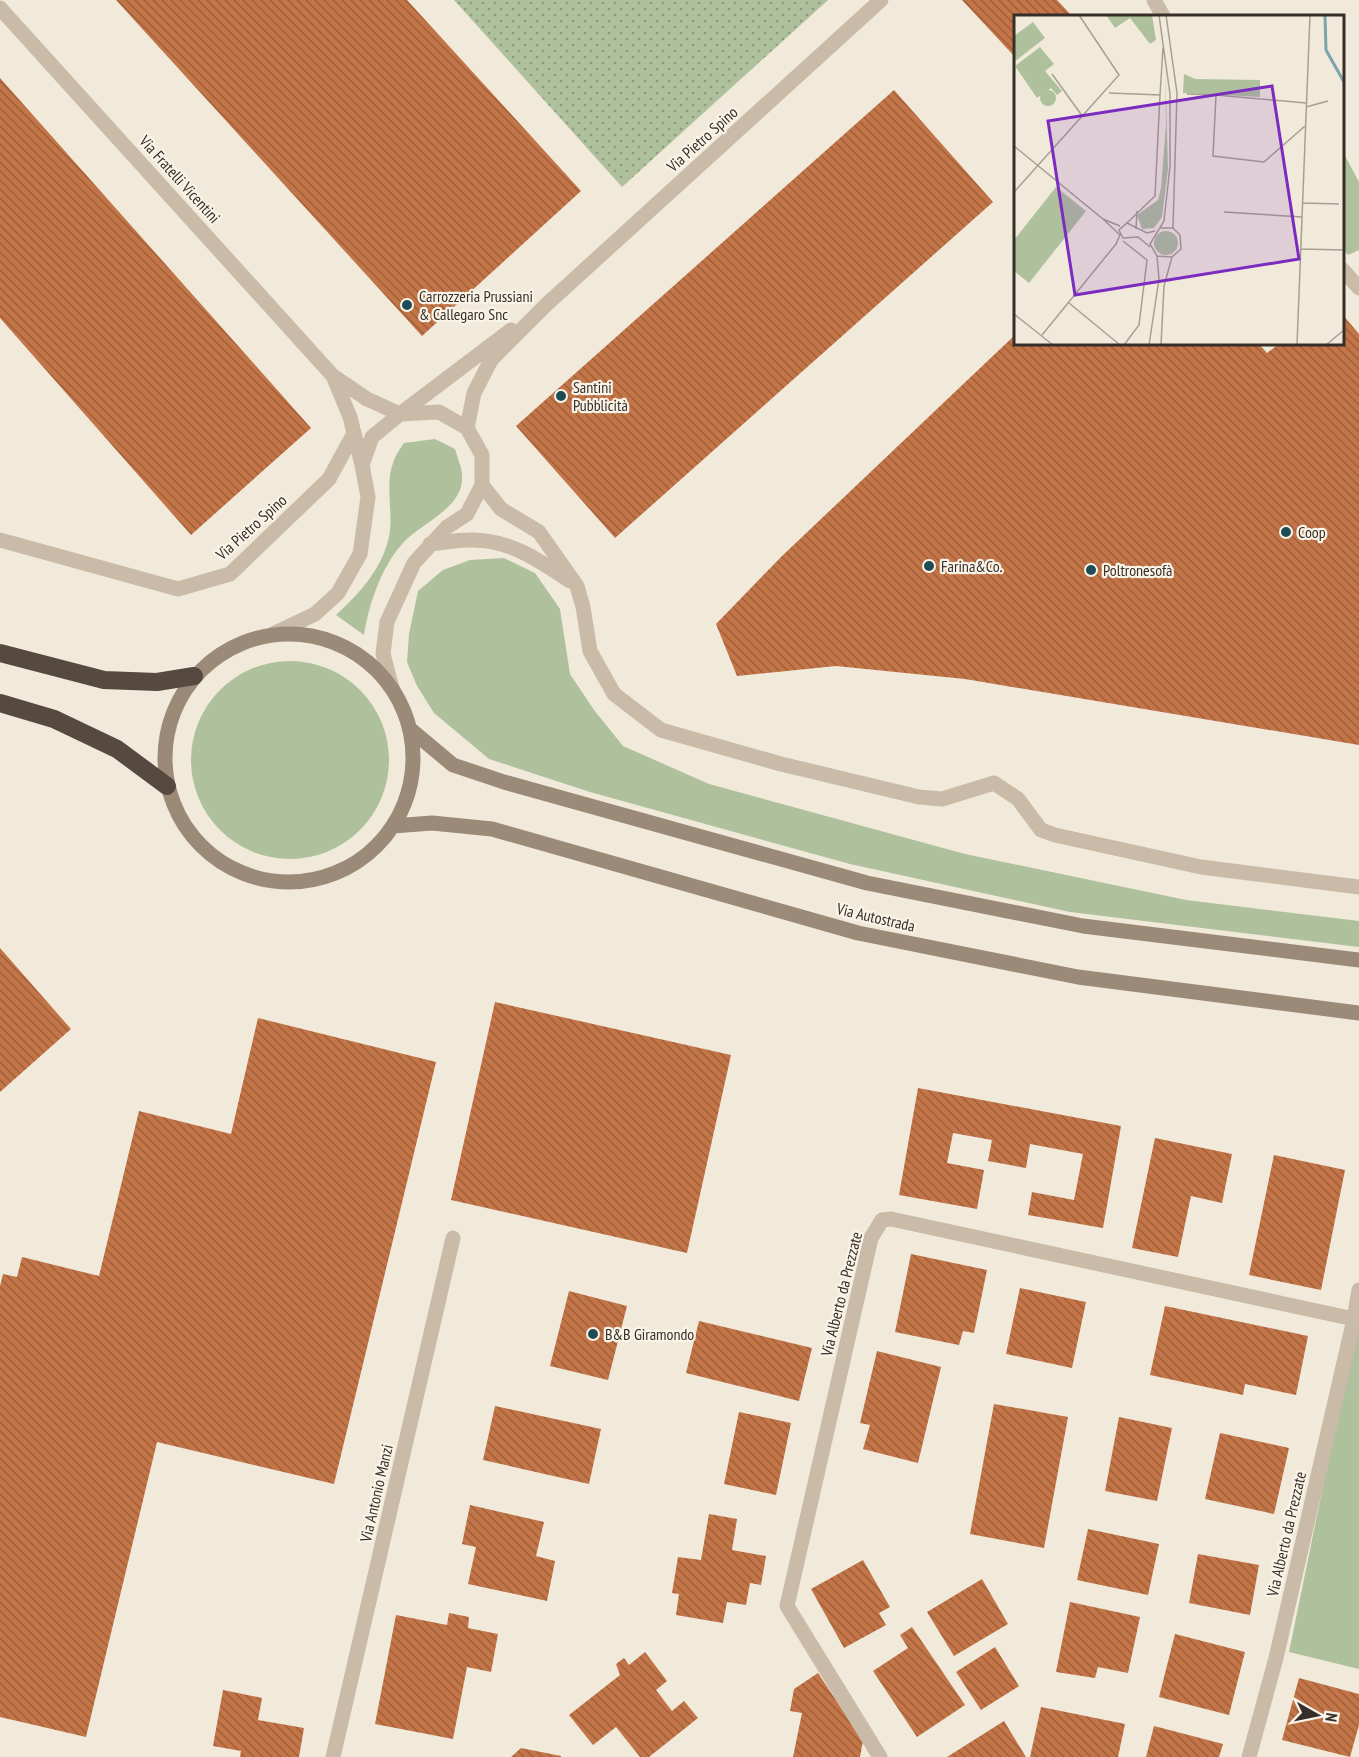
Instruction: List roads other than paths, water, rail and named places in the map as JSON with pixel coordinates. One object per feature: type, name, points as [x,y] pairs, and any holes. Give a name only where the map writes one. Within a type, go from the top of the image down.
[{"type":"highway","points":[[0,653],[104,680],[157,682],[194,676]]},
{"type":"highway","points":[[0,703],[54,719],[117,749],[167,786]]},
{"type":"main road","name":"Via Autostrada","points":[[300,633],[327,639],[360,656],[375,667],[392,688],[403,708],[410,729],[413,754],[411,779],[404,804],[393,826],[367,855],[333,875],[294,883],[255,879],[219,862],[190,835],[171,801],[167,786],[167,731],[177,702],[194,676],[217,656],[244,641],[273,634],[300,633]]},
{"type":"main road","name":"Via Autostrada","points":[[410,729],[453,765],[504,782],[867,883],[1083,926],[1359,960]]},
{"type":"main road","name":"Via Autostrada","points":[[393,826],[432,823],[492,829],[858,933],[1077,976],[1359,1013]]},
{"type":"street","name":"Via Pietro Spino","points":[[467,428],[474,393],[491,360],[547,304],[881,0]]},
{"type":"street","points":[[1154,0],[1162,15]]},
{"type":"street","name":"Via Fratelli Vicentini","points":[[0,8],[333,376]]},
{"type":"street","name":"Via Pietro Spino","points":[[362,465],[372,437],[465,363],[547,304]]},
{"type":"street","points":[[333,376],[367,399],[400,414],[439,412],[467,428],[482,455],[482,485],[467,514],[447,527],[414,563],[387,621],[383,654],[392,688]]},
{"type":"street","points":[[273,634],[315,614],[338,593],[360,554],[368,497],[350,417],[333,376]]},
{"type":"street","name":"Via Pietro Spino","points":[[0,540],[178,589],[230,574],[329,479],[353,435]]},
{"type":"street","points":[[482,485],[501,509],[539,532],[577,586],[590,651],[614,694],[661,730],[781,764],[919,797],[942,799],[994,783],[1018,799],[1041,830],[1055,835],[1201,867],[1359,887]]},
{"type":"street","points":[[430,544],[469,539],[505,544],[532,555],[577,586]]},
{"type":"street","name":"Via Alberto da Prezzate","points":[[880,1757],[787,1606],[871,1238],[882,1220],[902,1221],[1353,1319]]},
{"type":"street","name":"Via Antonio Manzi","points":[[333,1757],[453,1238]]},
{"type":"street","name":"Via Alberto da Prezzate","points":[[1250,1757],[1276,1658],[1359,1290]]},
{"type":"place","name":"Carrozzeria Prussiani & Callegaro Snc","points":[[407,305]]},
{"type":"place","name":"Santini Pubblicità","points":[[561,396]]},
{"type":"place","name":"Coop","points":[[1286,532]]},
{"type":"place","name":"Farina&Co.","points":[[929,566]]},
{"type":"place","name":"Poltronesofà","points":[[1091,570]]},
{"type":"place","name":"B&B Giramondo","points":[[593,1334]]}]
